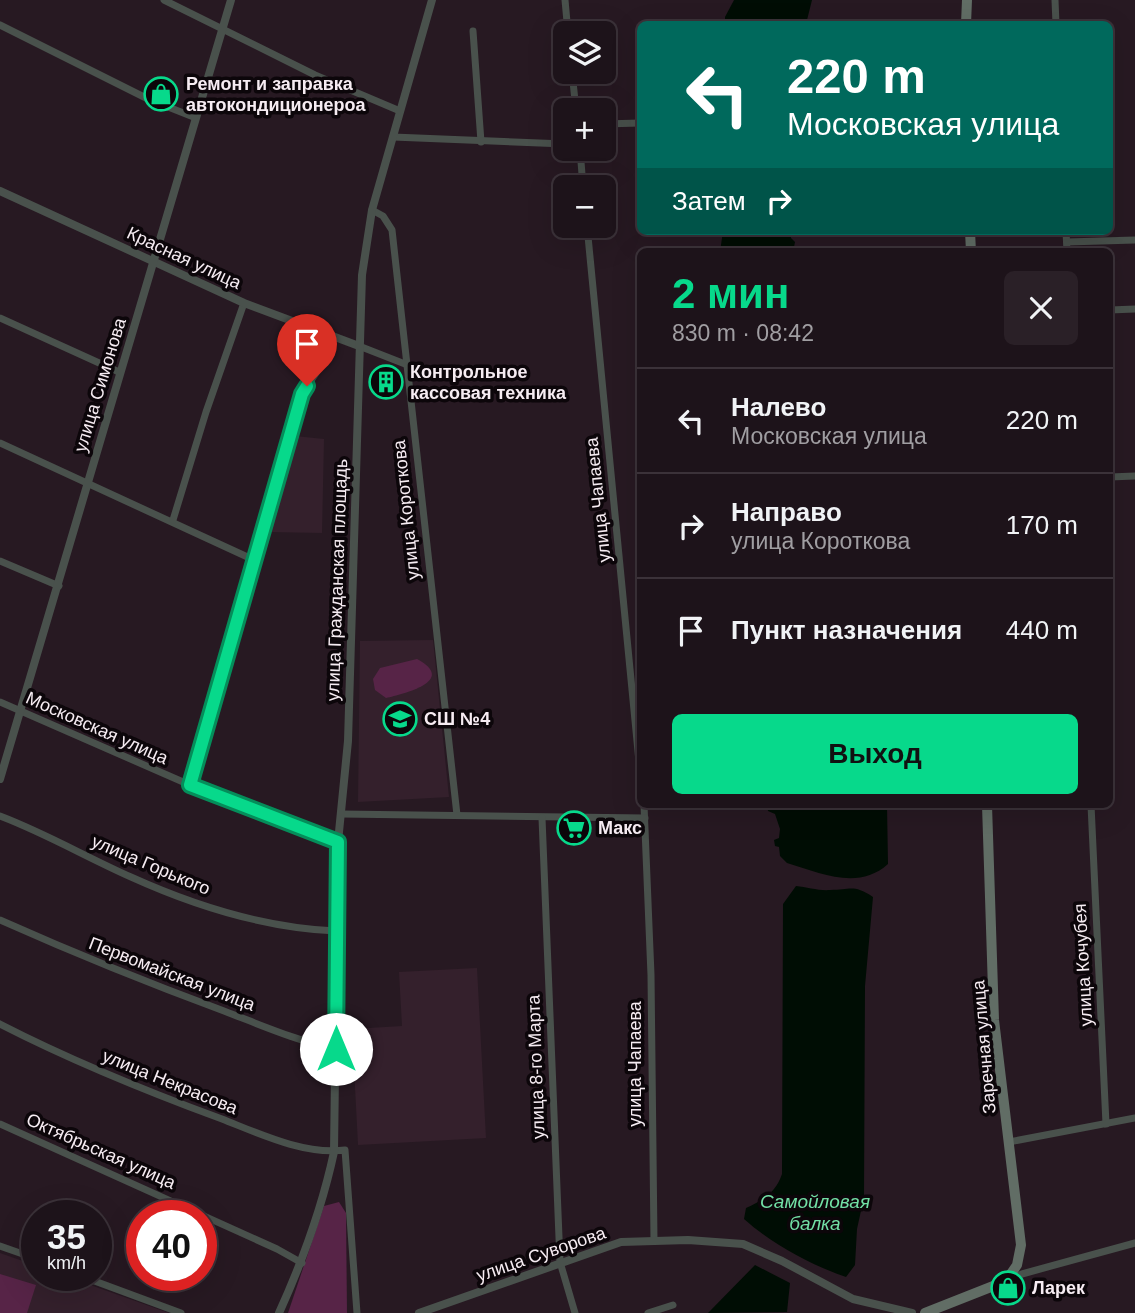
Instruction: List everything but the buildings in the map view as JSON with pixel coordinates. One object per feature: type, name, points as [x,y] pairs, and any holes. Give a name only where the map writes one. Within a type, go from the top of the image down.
[{"type":"main road","points":[[966,21],[967,0]]},
{"type":"main road","name":"Заречная улица","points":[[987,808],[994,1020],[1021,1245],[1017,1265],[1006,1281]]},
{"type":"main road","points":[[925,1313],[1006,1281]]},
{"type":"street","points":[[164,0],[315,75],[400,111]]},
{"type":"street","name":"улица Симонова","points":[[0,779],[231,0]]},
{"type":"street","points":[[405,364],[359,346],[364,253],[372,210],[432,0]]},
{"type":"street","points":[[565,0],[567,21]]},
{"type":"street","points":[[1055,0],[1056,21]]},
{"type":"street","points":[[0,25],[148,99],[196,118]]},
{"type":"street","points":[[473,31],[481,142]]},
{"type":"street","points":[[616,123],[637,122]]},
{"type":"street","points":[[393,137],[553,144]]},
{"type":"street","name":"Красная улица","points":[[0,191],[244,303],[359,346]]},
{"type":"street","name":"улица Короткова","points":[[372,210],[383,216],[392,230],[457,815]]},
{"type":"street","points":[[1066,235],[1067,248]]},
{"type":"street","name":"улица Чапаева","points":[[588,238],[637,741]]},
{"type":"street","points":[[1067,242],[1135,240]]},
{"type":"street","points":[[173,520],[206,412],[244,303]]},
{"type":"street","points":[[1113,310],[1135,309]]},
{"type":"street","points":[[0,318],[119,372]]},
{"type":"street","points":[[190,785],[302,394],[320,367],[332,337]]},
{"type":"street","name":"улица Гражданская площадь","points":[[341,814],[348,741],[359,346]]},
{"type":"street","points":[[0,443],[254,559]]},
{"type":"street","points":[[1113,477],[1135,476]]},
{"type":"street","points":[[0,561],[59,586]]},
{"type":"street","name":"Московская улица","points":[[0,702],[190,785],[338,842]]},
{"type":"street","name":"улица Чапаева","points":[[644,808],[651,975],[654,1240]]},
{"type":"street","name":"улица Кочубея","points":[[1091,808],[1106,1124]]},
{"type":"street","points":[[279,1313],[302,1264],[324,1198],[334,1152],[336,931],[341,814],[645,818]]},
{"type":"street","name":"улица Горького","points":[[0,816],[43,833],[171,895],[249,918],[336,931]]},
{"type":"street","name":"улица 8-го Марта","points":[[542,818],[560,1262],[575,1313]]},
{"type":"street","name":"Первомайская улица","points":[[0,920],[112,969],[310,1044],[336,1049]]},
{"type":"street","name":"улица Некрасова","points":[[0,1024],[170,1102],[310,1149],[334,1152]]},
{"type":"street","points":[[1009,1142],[1135,1118]]},
{"type":"street","name":"Октябрьская улица","points":[[0,1124],[278,1249],[302,1264]]},
{"type":"street","points":[[334,1152],[345,1150],[357,1313]]},
{"type":"street","name":"улица Суворова","points":[[419,1313],[440,1310],[560,1262],[621,1242],[720,1240],[743,1244],[782,1261],[853,1299],[912,1313]]},
{"type":"street","points":[[1006,1281],[1022,1274],[1135,1243]]},
{"type":"street","points":[[0,1246],[21,1253]]},
{"type":"street","points":[[112,1287],[181,1313]]},
{"type":"street","points":[[648,1313],[673,1305]]},
{"type":"shaded area","points":[[295,436],[324,439],[322,533],[269,532]]},
{"type":"shaded area","name":"СШ №4","points":[[433,640],[449,797],[358,802],[360,641]]},
{"type":"shaded area","points":[[417,659],[428,667],[432,674],[430,680],[414,690],[386,698],[375,690],[373,679],[380,668]]},
{"type":"shaded area","points":[[477,968],[486,1138],[358,1145],[352,1029],[402,1026],[399,972]]},
{"type":"shaded area","points":[[339,1202],[346,1213],[347,1313],[288,1313],[324,1206]]},
{"type":"shaded area","points":[[0,1253],[21,1260],[21,1291],[107,1291],[169,1313],[0,1313]]},
{"type":"shaded area","points":[[0,1274],[21,1280],[21,1291],[34,1291],[27,1313],[0,1313]]},
{"type":"water","points":[[734,0],[812,0],[807,21],[725,21]]},
{"type":"water","points":[[722,235],[791,235],[795,242],[794,248],[721,248]]},
{"type":"water","points":[[768,808],[887,808],[888,864],[864,877],[852,878],[826,875],[787,863],[780,856],[779,847],[775,846],[774,840],[779,838],[780,829],[775,814]]},
{"type":"water","name":"Самойловая балка","points":[[796,886],[826,890],[856,889],[873,897],[865,986],[864,1197],[857,1229],[855,1265],[846,1277],[792,1253],[744,1219],[746,1208],[768,1195],[782,1174],[783,904]]},
{"type":"water","name":"Самойловая балка","points":[[755,1265],[790,1283],[787,1312],[708,1313]]},
{"type":"place","name":"Ремонт и заправка автокондиционероа","points":[[161,94]]},
{"type":"place","name":"Контрольное кассовая техника","points":[[386,382]]},
{"type":"place","name":"СШ №4","points":[[400,719]]},
{"type":"place","name":"Макс","points":[[574,828]]},
{"type":"place","name":"Ларек","points":[[1008,1288]]},
{"type":"route","points":[[307,386],[302,394],[190,785],[338,842],[336,1049]]}]
